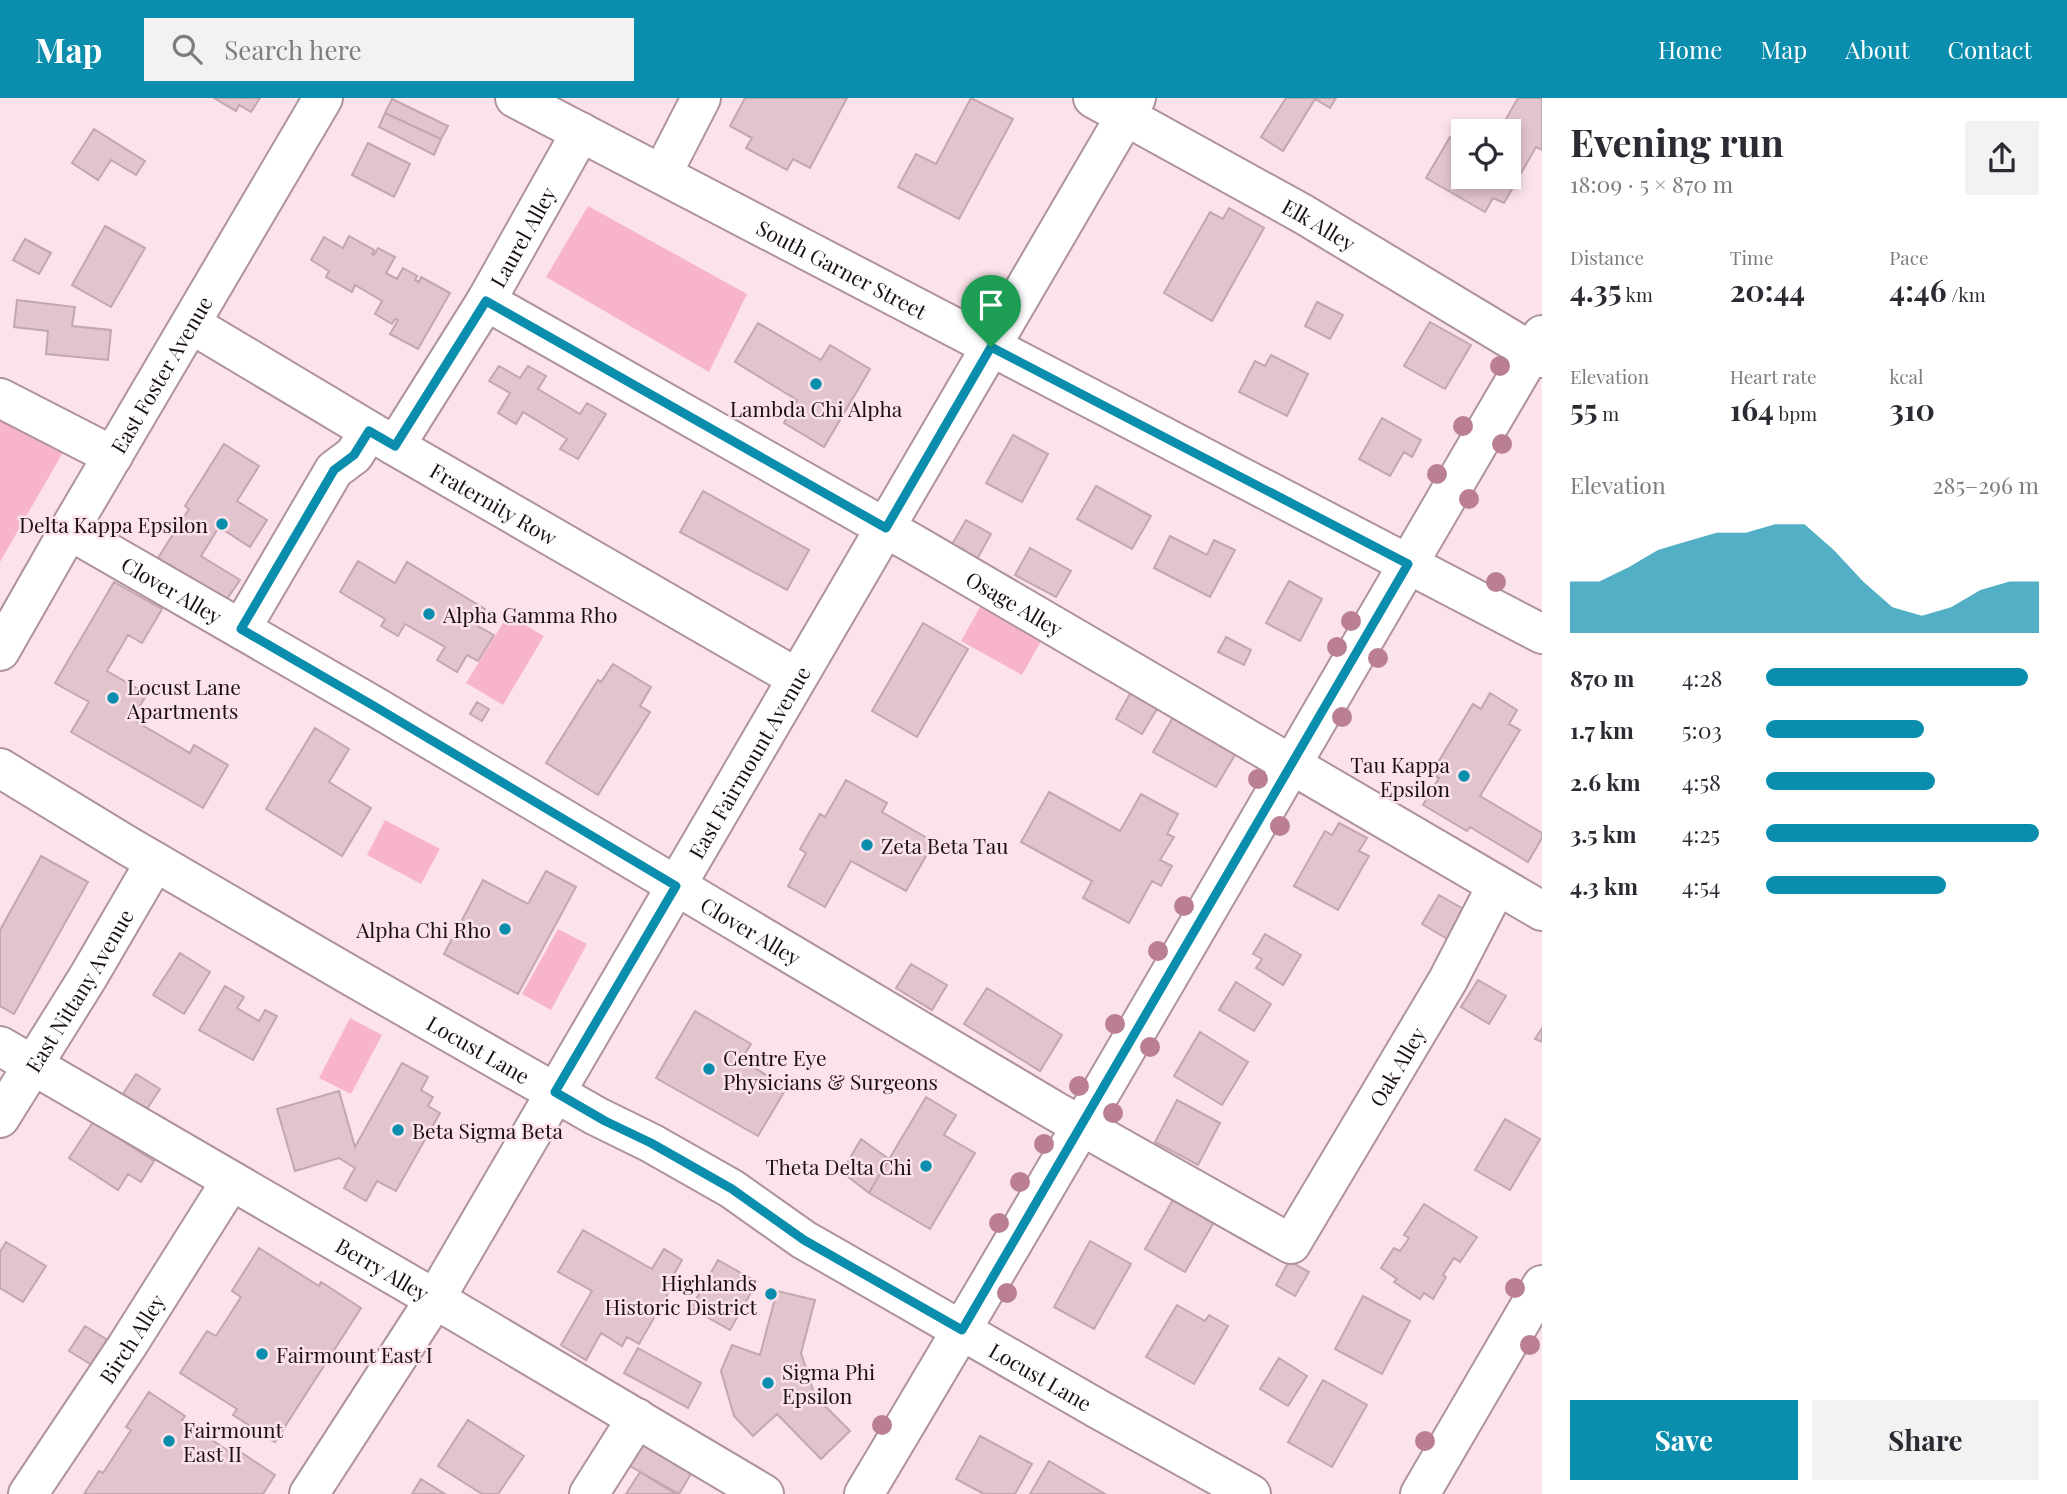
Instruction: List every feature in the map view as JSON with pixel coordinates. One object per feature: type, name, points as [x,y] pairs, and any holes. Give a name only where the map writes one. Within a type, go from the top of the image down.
[{"type":"street","name":"East Foster Avenue","points":[[0,651],[323,98]]},
{"type":"street","name":"South Garner Street","points":[[516,98],[1542,634]]},
{"type":"street","points":[[663,174],[701,98]]},
{"type":"street","name":"Elk Alley","points":[[1093,98],[1131,107],[1303,214],[1539,348]]},
{"type":"street","name":"East Fairmount Avenue","points":[[309,1494],[435,1299],[1131,107]]},
{"type":"street","name":"Laurel Alley","points":[[241,629],[334,470],[382,439],[486,301],[581,132]]},
{"type":"street","name":"Osage Alley","points":[[486,301],[886,528],[1542,911]]},
{"type":"street","name":"Fraternity Row","points":[[191,324],[382,439],[797,678]]},
{"type":"street","points":[[864,1494],[1290,764],[1539,348]]},
{"type":"street","points":[[0,398],[113,456]]},
{"type":"street","name":"Clover Alley","points":[[69,530],[374,706],[1081,1126],[1291,1244]]},
{"type":"street","name":"Locust Lane","points":[[0,768],[155,862],[605,1121],[651,1143],[732,1189],[804,1240],[1251,1494]]},
{"type":"street","name":"East Nittany Avenue","points":[[0,1118],[155,862]]},
{"type":"street","name":"Oak Alley","points":[[1291,1244],[1448,980],[1497,885]]},
{"type":"street","name":"Berry Alley","points":[[0,1046],[764,1494]]},
{"type":"street","name":"Birch Alley","points":[[28,1494],[127,1346],[231,1181]]},
{"type":"street","points":[[1420,1494],[1542,1285]]},
{"type":"street","points":[[589,1494],[637,1418]]},
{"type":"shaded area","points":[[588,206],[747,294],[709,372],[546,277]]},
{"type":"shaded area","points":[[0,410],[66,447],[0,562]]},
{"type":"shaded area","points":[[980,607],[1041,641],[1022,675],[961,641]]},
{"type":"shaded area","points":[[508,615],[544,636],[503,705],[466,683]]},
{"type":"shaded area","points":[[385,820],[440,849],[421,884],[367,855]]},
{"type":"shaded area","points":[[558,929],[587,944],[551,1010],[522,994]]},
{"type":"shaded area","points":[[350,1018],[382,1035],[351,1094],[319,1078]]},
{"type":"building","points":[[214,98],[260,98],[251,112],[239,105],[236,111]]},
{"type":"building","points":[[745,98],[847,98],[810,168],[793,159],[787,170],[746,148],[752,138],[730,126]]},
{"type":"building","points":[[971,98],[1013,119],[959,219],[898,187],[916,154],[936,164]]},
{"type":"building","points":[[1286,98],[1336,98],[1330,108],[1315,99],[1283,151],[1261,137]]},
{"type":"building","points":[[1518,98],[1542,98],[1542,150],[1536,147],[1521,173],[1521,119],[1506,119]]},
{"type":"building","points":[[392,99],[448,126],[441,139],[385,113]]},
{"type":"building","points":[[385,113],[441,139],[434,155],[379,127]]},
{"type":"building","points":[[94,129],[145,161],[136,175],[111,160],[98,180],[72,163]]},
{"type":"building","points":[[1450,137],[1451,189],[1512,189],[1504,203],[1493,198],[1485,212],[1426,178]]},
{"type":"building","points":[[368,143],[410,164],[394,197],[352,175]]},
{"type":"building","points":[[1229,208],[1264,228],[1212,321],[1164,293],[1210,212],[1223,219]]},
{"type":"building","points":[[105,226],[145,248],[111,307],[72,285]]},
{"type":"building","points":[[349,236],[374,250],[374,255],[378,248],[395,257],[386,273],[397,279],[403,268],[417,276],[415,280],[419,282],[421,277],[450,293],[418,349],[390,334],[398,320],[395,319],[392,324],[375,314],[382,301],[355,285],[352,292],[326,277],[329,271],[311,260],[324,237],[343,248]]},
{"type":"building","points":[[25,239],[51,253],[39,274],[13,260]]},
{"type":"building","points":[[17,300],[75,307],[72,326],[111,330],[108,360],[46,354],[48,331],[14,327]]},
{"type":"building","points":[[1317,302],[1343,315],[1330,339],[1305,326]]},
{"type":"building","points":[[1430,322],[1471,345],[1445,389],[1404,366]]},
{"type":"building","name":"Lambda Chi Alpha","points":[[758,323],[821,360],[830,345],[870,369],[824,447],[784,423],[797,400],[735,362]]},
{"type":"building","points":[[1271,355],[1308,374],[1287,416],[1239,392],[1255,361],[1265,366]]},
{"type":"building","points":[[499,366],[520,378],[528,366],[546,376],[538,389],[580,414],[587,403],[606,414],[578,459],[560,449],[567,439],[523,412],[516,424],[498,413],[510,393],[489,381]]},
{"type":"building","points":[[1382,418],[1421,440],[1412,457],[1404,452],[1390,476],[1359,459]]},
{"type":"building","points":[[1013,435],[1048,454],[1022,502],[986,483]]},
{"type":"building","name":"Delta Kappa Epsilon","points":[[224,444],[259,466],[237,501],[267,520],[250,547],[219,527],[201,556],[240,580],[227,599],[158,558],[189,509],[185,506]]},
{"type":"building","points":[[1096,486],[1151,516],[1132,549],[1077,519]]},
{"type":"building","points":[[703,491],[809,550],[787,590],[680,532]]},
{"type":"building","points":[[966,520],[991,534],[977,559],[951,546]]},
{"type":"building","points":[[1170,536],[1207,555],[1214,540],[1235,550],[1210,597],[1154,568]]},
{"type":"building","points":[[1030,548],[1071,571],[1056,597],[1015,575]]},
{"type":"building","name":"Alpha Gamma Rho","points":[[358,561],[395,583],[407,562],[485,609],[476,625],[494,635],[478,661],[467,655],[457,672],[437,660],[445,647],[405,624],[398,636],[381,626],[385,619],[340,592]]},
{"type":"building","points":[[1289,581],[1322,599],[1300,641],[1266,623]]},
{"type":"building","name":"Locust Lane Apartments","points":[[114,582],[162,609],[142,643],[128,635],[107,671],[147,694],[132,719],[190,753],[194,745],[228,765],[203,808],[71,732],[89,702],[55,683]]},
{"type":"building","points":[[923,623],[968,649],[917,737],[872,711]]},
{"type":"building","points":[[1226,637],[1251,650],[1244,665],[1218,652]]},
{"type":"building","points":[[613,664],[651,687],[640,706],[650,712],[598,795],[546,763],[598,680],[601,682]]},
{"type":"building","points":[[1131,692],[1158,707],[1142,734],[1116,719]]},
{"type":"building","name":"Tau Kappa Epsilon","points":[[1490,693],[1517,710],[1509,724],[1520,730],[1480,796],[1542,833],[1542,838],[1528,862],[1470,827],[1467,831],[1423,805],[1439,778],[1431,774],[1473,704],[1481,709]]},
{"type":"building","points":[[477,702],[489,709],[482,721],[470,714]]},
{"type":"building","points":[[1176,712],[1239,748],[1216,787],[1153,752]]},
{"type":"building","points":[[315,728],[349,749],[329,782],[371,808],[342,856],[266,809]]},
{"type":"building","name":"Zeta Beta Tau","points":[[846,780],[887,803],[882,812],[934,842],[906,891],[851,861],[825,907],[788,886],[806,853],[800,849],[820,814],[825,817]]},
{"type":"building","points":[[1049,792],[1120,831],[1141,794],[1178,814],[1167,834],[1174,837],[1160,860],[1172,866],[1161,886],[1152,881],[1129,923],[1083,898],[1092,881],[1021,842]]},
{"type":"building","points":[[1339,823],[1367,838],[1359,851],[1369,856],[1338,910],[1294,886],[1325,831],[1332,835]]},
{"type":"building","points":[[41,856],[88,882],[14,1014],[0,1006],[0,930]]},
{"type":"building","name":"Alpha Chi Rho","points":[[546,871],[576,887],[518,994],[444,954],[483,880],[528,904]]},
{"type":"building","points":[[1439,895],[1467,911],[1449,940],[1422,924]]},
{"type":"building","points":[[1265,934],[1301,955],[1283,985],[1256,968],[1262,959],[1253,954]]},
{"type":"building","points":[[180,953],[210,972],[184,1014],[153,995]]},
{"type":"building","points":[[911,964],[947,985],[932,1010],[896,988]]},
{"type":"building","points":[[1478,980],[1506,996],[1489,1024],[1461,1007]]},
{"type":"building","points":[[1236,982],[1271,1004],[1254,1031],[1219,1010]]},
{"type":"building","points":[[225,986],[244,997],[237,1008],[259,1021],[265,1010],[277,1016],[253,1060],[199,1030]]},
{"type":"building","points":[[987,988],[1062,1035],[1040,1071],[964,1024]]},
{"type":"building","name":"Centre Eye Physicians & Surgeons","points":[[695,1011],[751,1044],[741,1060],[787,1087],[758,1136],[656,1078]]},
{"type":"building","points":[[1542,1028],[1542,1042],[1535,1039]]},
{"type":"building","points":[[1200,1032],[1248,1062],[1222,1105],[1174,1076]]},
{"type":"building","name":"Beta Sigma Beta","points":[[402,1063],[428,1077],[421,1090],[433,1097],[428,1106],[440,1113],[396,1191],[377,1181],[366,1201],[344,1188],[355,1168],[339,1158],[295,1171],[277,1109],[339,1091],[355,1147]]},
{"type":"building","points":[[136,1074],[160,1089],[143,1115],[119,1100]]},
{"type":"building","name":"Theta Delta Chi","points":[[926,1097],[956,1115],[944,1135],[975,1153],[930,1229],[869,1193]]},
{"type":"building","points":[[1177,1100],[1220,1123],[1198,1165],[1155,1142]]},
{"type":"building","points":[[1505,1119],[1540,1139],[1510,1190],[1475,1170]]},
{"type":"building","points":[[93,1122],[154,1161],[141,1182],[128,1174],[118,1190],[69,1158]]},
{"type":"building","name":"Theta Delta Chi","points":[[861,1139],[889,1159],[869,1193],[842,1172]]},
{"type":"building","points":[[1174,1198],[1214,1222],[1185,1272],[1145,1249]]},
{"type":"building","points":[[1424,1204],[1477,1237],[1460,1262],[1454,1258],[1433,1299],[1424,1293],[1420,1299],[1394,1282],[1397,1279],[1381,1268],[1394,1248],[1400,1251],[1409,1238],[1404,1235]]},
{"type":"building","points":[[583,1230],[652,1269],[664,1249],[682,1260],[670,1281],[674,1283],[639,1344],[627,1337],[622,1346],[601,1333],[586,1360],[561,1345],[592,1291],[558,1272]]},
{"type":"building","points":[[1090,1241],[1131,1264],[1094,1329],[1054,1307]]},
{"type":"building","points":[[6,1242],[46,1266],[23,1302],[0,1288],[0,1252]]},
{"type":"building","name":"Fairmount East I","points":[[259,1248],[319,1286],[321,1282],[361,1308],[275,1442],[233,1415],[237,1409],[180,1373],[207,1331],[216,1336],[241,1297],[232,1291]]},
{"type":"building","points":[[718,1260],[757,1282],[730,1330],[691,1308]]},
{"type":"building","points":[[1289,1261],[1309,1272],[1295,1296],[1276,1285]]},
{"type":"building","name":"Sigma Phi Epsilon","points":[[777,1291],[815,1300],[801,1353],[815,1396],[850,1431],[821,1459],[777,1414],[753,1436],[734,1416],[721,1371],[732,1345],[760,1355]]},
{"type":"building","points":[[1363,1296],[1410,1321],[1382,1374],[1335,1349]]},
{"type":"building","points":[[1177,1305],[1205,1321],[1209,1315],[1228,1326],[1194,1384],[1146,1357]]},
{"type":"building","points":[[85,1326],[116,1345],[100,1370],[69,1351]]},
{"type":"building","points":[[638,1348],[701,1383],[688,1408],[624,1373]]},
{"type":"building","points":[[1279,1358],[1307,1376],[1288,1406],[1260,1389]]},
{"type":"building","points":[[1323,1380],[1367,1405],[1332,1467],[1288,1442]]},
{"type":"building","name":"Fairmount East II","points":[[149,1392],[185,1416],[182,1420],[236,1456],[239,1451],[275,1475],[263,1494],[84,1494],[99,1471],[103,1473],[131,1430],[126,1427]]},
{"type":"building","points":[[468,1420],[524,1456],[498,1494],[482,1494],[438,1466]]},
{"type":"building","points":[[980,1436],[1032,1464],[1015,1494],[984,1494],[956,1479]]},
{"type":"building","points":[[642,1442],[692,1472],[679,1494],[628,1465]]},
{"type":"building","points":[[1049,1461],[1105,1494],[1030,1494]]},
{"type":"building","points":[[640,1472],[676,1494],[626,1494]]},
{"type":"building","points":[[421,1479],[445,1494],[412,1494]]},
{"type":"place","name":"Lambda Chi Alpha","points":[[816,384]]},
{"type":"place","name":"Delta Kappa Epsilon","points":[[222,524]]},
{"type":"place","name":"Alpha Gamma Rho","points":[[429,614]]},
{"type":"place","name":"Locust Lane Apartments","points":[[113,698]]},
{"type":"place","name":"Tau Kappa Epsilon","points":[[1464,776]]},
{"type":"place","name":"Zeta Beta Tau","points":[[867,845]]},
{"type":"place","name":"Alpha Chi Rho","points":[[505,929]]},
{"type":"place","name":"Centre Eye Physicians & Surgeons","points":[[709,1069]]},
{"type":"place","name":"Beta Sigma Beta","points":[[398,1130]]},
{"type":"place","name":"Theta Delta Chi","points":[[926,1166]]},
{"type":"place","name":"Highlands Historic District","points":[[771,1294]]},
{"type":"place","name":"Fairmount East I","points":[[262,1354]]},
{"type":"place","name":"Sigma Phi Epsilon","points":[[768,1383]]},
{"type":"place","name":"Fairmount East II","points":[[169,1441]]},
{"type":"route","points":[[486,301],[886,528],[991,347],[1408,564],[962,1330],[804,1240],[732,1189],[555,1092],[676,886],[241,629],[334,470],[354,455],[369,431],[395,446],[486,301]]}]
